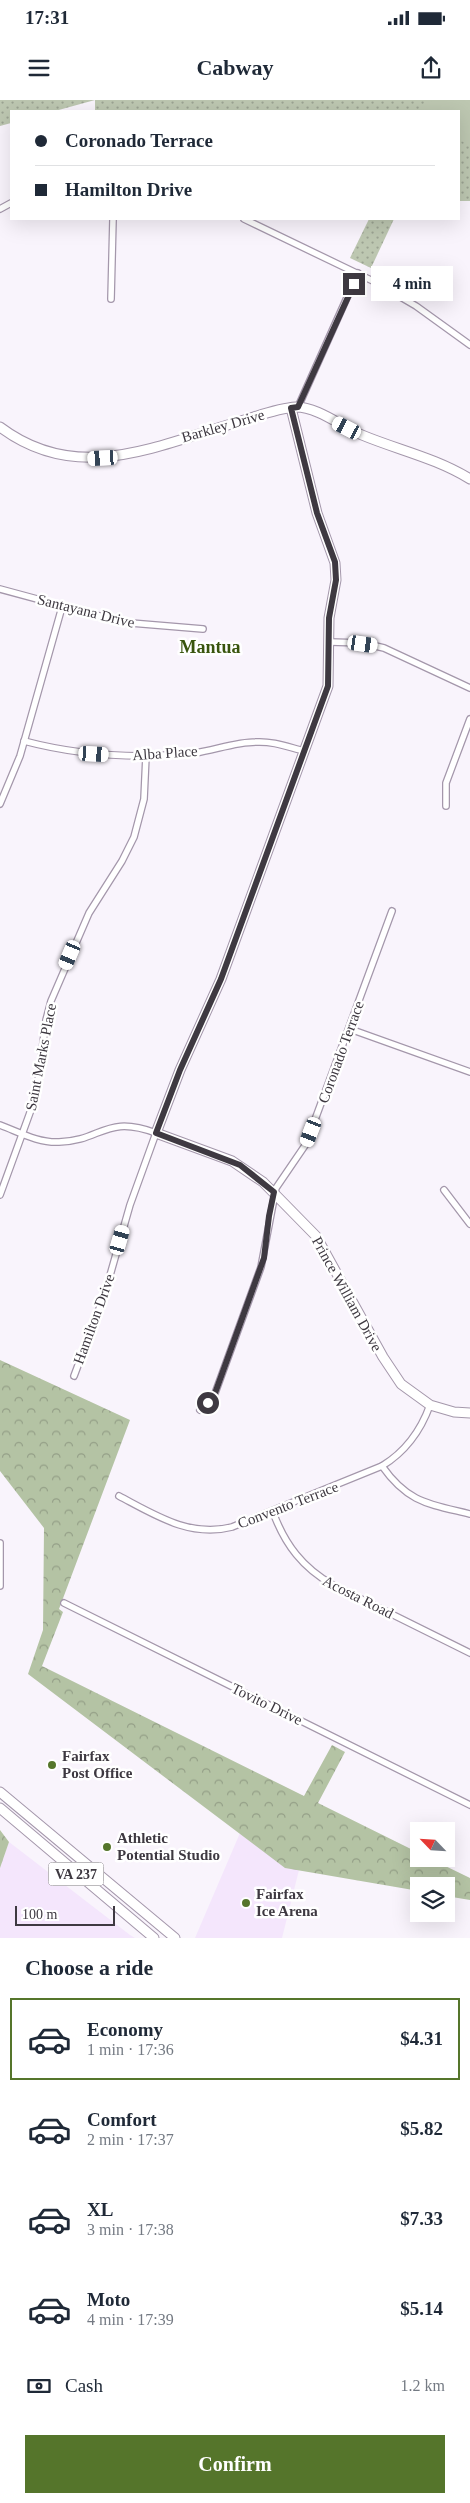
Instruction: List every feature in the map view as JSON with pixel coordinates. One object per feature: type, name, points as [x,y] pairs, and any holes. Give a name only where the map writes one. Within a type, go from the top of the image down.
[{"type":"street","points":[[111,299],[113,220]]},
{"type":"street","points":[[246,220],[358,274],[416,306],[470,345]]},
{"type":"street","points":[[358,274],[294,408],[309,409],[360,435],[436,460],[470,479]]},
{"type":"street","name":"Barkley Drive","points":[[0,427],[17,438],[48,452],[71,458],[103,458],[294,408]]},
{"type":"street","name":"Hamilton Drive","points":[[74,1376],[105,1293],[133,1196],[156,1133],[180,1070],[221,979],[328,686],[329,618],[336,580],[335,562],[317,513],[294,408]]},
{"type":"street","name":"Santayana Drive","points":[[0,589],[62,607],[131,623],[203,629]]},
{"type":"street","points":[[0,804],[11,781],[24,741],[62,607]]},
{"type":"street","points":[[330,642],[363,644],[384,648],[470,688]]},
{"type":"street","points":[[446,806],[446,784],[470,719]]},
{"type":"street","name":"Alba Place","points":[[24,741],[77,752],[146,756],[196,752],[257,742],[274,743],[304,751]]},
{"type":"street","name":"Saint Marks Place","points":[[0,1195],[36,1096],[46,1020],[51,1001],[89,912],[122,861],[134,837],[144,799],[146,756]]},
{"type":"street","name":"Coronado Terrace","points":[[200,1410],[214,1396],[261,1267],[274,1192],[280,1178],[306,1144],[392,911]]},
{"type":"street","points":[[350,1029],[470,1072]]},
{"type":"street","name":"Prince William Drive","points":[[0,1125],[41,1140],[58,1142],[76,1140],[118,1126],[132,1126],[156,1133],[240,1165],[274,1192],[316,1236],[394,1375],[414,1395],[430,1405],[454,1412],[470,1413]]},
{"type":"street","points":[[444,1190],[470,1224]]},
{"type":"street","name":"Convento Terrace","points":[[119,1496],[166,1520],[198,1530],[227,1528],[273,1512],[382,1466],[402,1451],[412,1439],[430,1405]]},
{"type":"street","points":[[382,1466],[398,1487],[412,1497],[470,1514]]},
{"type":"street","name":"Acosta Road","points":[[273,1512],[288,1545],[312,1572],[333,1586],[470,1653]]},
{"type":"street","points":[[0,1543],[0,1586]]},
{"type":"street","name":"Tovito Drive","points":[[64,1603],[470,1805]]},
{"type":"street","name":"VA 237","points":[[0,1792],[175,1938]]},
{"type":"street","name":"VA 237","points":[[0,1808],[154,1938]]},
{"type":"shaded area","points":[[240,1833],[299,1870],[282,1938],[195,1938]]},
{"type":"shaded area","points":[[9,1842],[135,1938],[0,1938],[0,1868]]},
{"type":"green space","points":[[0,100],[95,100],[59,110],[10,110],[10,123],[0,126]]},
{"type":"green space","points":[[95,100],[470,100],[470,201],[460,201],[460,110],[95,110]]},
{"type":"green space","points":[[433,100],[470,100],[470,147],[460,140],[460,110],[420,109]]},
{"type":"green space","points":[[369,220],[394,220],[371,268],[350,258]]},
{"type":"green space","points":[[0,1360],[130,1420],[59,1609],[63,1612],[42,1666],[304,1796],[332,1745],[345,1752],[318,1803],[410,1849],[410,1868],[449,1868],[470,1878],[470,1900],[455,1898],[455,1877],[410,1877],[410,1889],[285,1868],[28,1674],[43,1630],[44,1528],[0,1471]]},
{"type":"green space","points":[[0,1830],[9,1842],[0,1868]]},
{"type":"place","name":"Fairfax Post Office","points":[[52,1765]]},
{"type":"place","name":"Athletic Potential Studio","points":[[107,1847]]},
{"type":"place","name":"Fairfax Ice Arena","points":[[246,1903]]},
{"type":"district","name":"Mantua","points":[[210,647]]},
{"type":"route","points":[[208,1403],[214,1396],[264,1258],[270,1206],[274,1192],[250,1170],[232,1161],[156,1133],[180,1070],[221,979],[328,686],[330,673],[329,618],[336,580],[335,562],[317,513],[291,408],[298,407],[354,284]]}]
